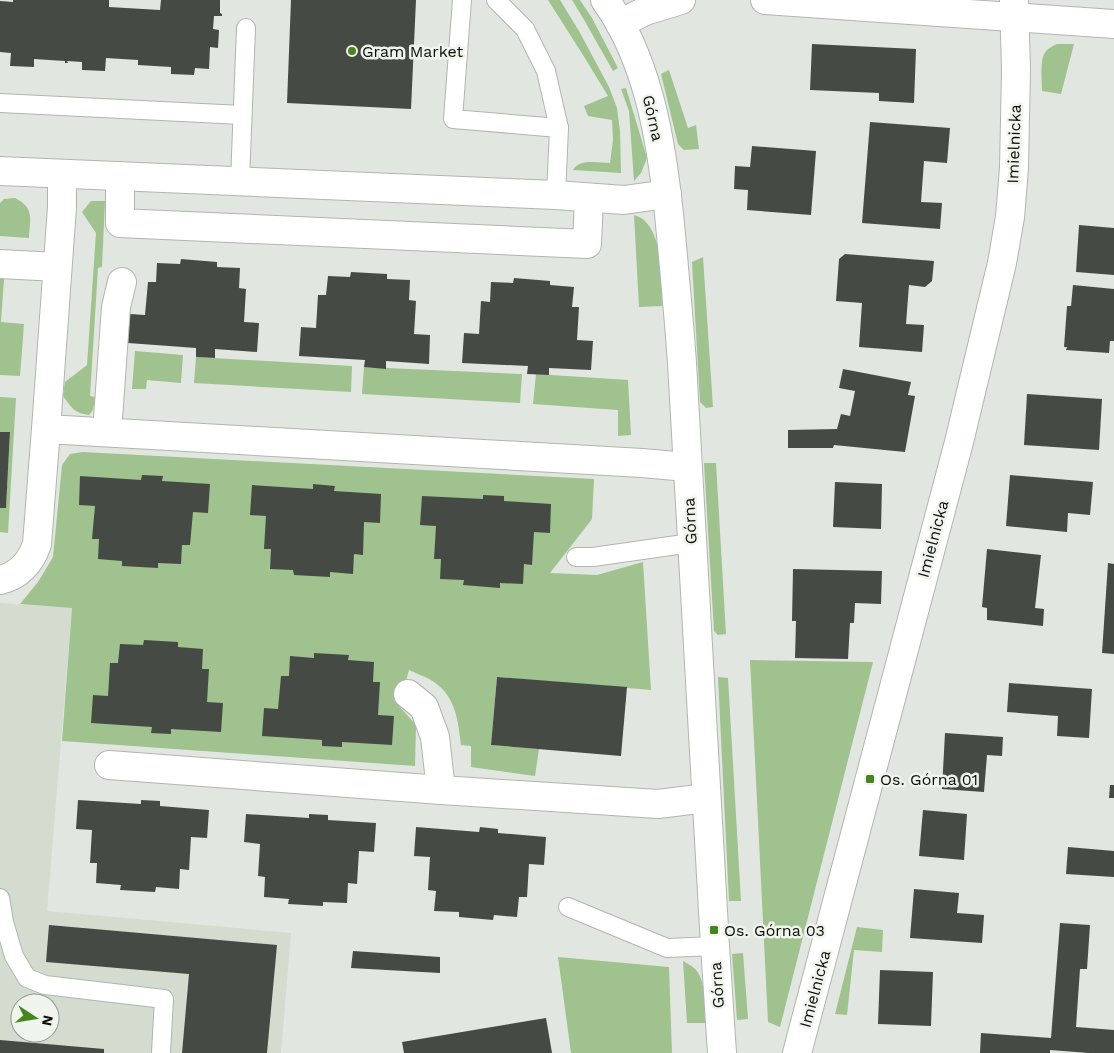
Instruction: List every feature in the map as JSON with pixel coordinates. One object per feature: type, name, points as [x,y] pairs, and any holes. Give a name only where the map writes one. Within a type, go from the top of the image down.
[{"type":"street","name":"Górna","points":[[605,0],[620,24],[634,53],[655,120],[667,194],[676,286],[722,1053]]},
{"type":"street","points":[[620,24],[645,11],[681,0]]},
{"type":"street","points":[[765,0],[1014,9],[1114,24]]},
{"type":"street","name":"Imielnicka","points":[[797,1053],[959,442],[1002,262],[1010,217],[1014,168],[1016,70],[1014,9]]},
{"type":"street","points":[[0,171],[556,195],[624,200],[667,194]]},
{"type":"street","points":[[0,580],[10,578],[27,565],[37,544],[62,207],[62,174]]},
{"type":"street","points":[[120,176],[120,223],[587,244],[589,198]]},
{"type":"street","points":[[0,264],[57,267]]},
{"type":"street","points":[[108,432],[116,307],[122,282]]},
{"type":"street","points":[[46,429],[687,467]]},
{"type":"street","points":[[408,694],[424,706],[435,737],[441,790]]},
{"type":"street","points":[[109,765],[658,804],[706,798]]},
{"type":"lane","points":[[462,0],[453,119],[559,128]]},
{"type":"lane","points":[[496,0],[525,29],[546,70],[559,128],[556,195]]},
{"type":"lane","points":[[240,181],[246,28]]},
{"type":"lane","points":[[0,103],[242,115]]},
{"type":"lane","points":[[576,557],[593,557],[691,543]]},
{"type":"lane","points":[[0,898],[4,922],[14,956],[27,978],[45,985],[164,999],[160,1053]]},
{"type":"lane","points":[[568,907],[668,948],[715,946]]},
{"type":"shaded area","points":[[0,603],[72,608],[47,911],[291,933],[281,1053],[0,1053]]},
{"type":"green space","points":[[548,0],[560,0],[609,87],[617,108],[620,131],[621,173],[573,170],[576,166],[585,163],[610,163],[613,140],[612,120],[588,116],[584,106],[608,96]]},
{"type":"green space","points":[[572,0],[580,0],[592,18],[618,68],[613,71]]},
{"type":"green space","points":[[1057,44],[1074,44],[1061,94],[1042,91],[1044,54],[1048,49]]},
{"type":"green space","points":[[669,70],[688,128],[696,125],[699,149],[684,150],[678,144],[661,74]]},
{"type":"green space","points":[[626,88],[647,158],[641,173],[634,181],[629,111],[621,89]]},
{"type":"green space","points":[[15,198],[26,206],[30,215],[29,238],[0,236],[0,203],[4,199]]},
{"type":"green space","points":[[91,201],[105,201],[102,267],[98,268],[90,396],[95,397],[93,410],[89,415],[74,409],[63,396],[65,382],[87,365],[96,233],[82,212]]},
{"type":"green space","points":[[634,215],[644,220],[655,238],[660,260],[662,306],[639,307]]},
{"type":"green space","points":[[703,257],[713,407],[706,408],[700,402],[692,262]]},
{"type":"green space","points":[[0,279],[4,279],[1,322],[24,324],[20,376],[0,375]]},
{"type":"green space","points":[[135,351],[183,355],[181,383],[147,380],[146,389],[132,389]]},
{"type":"green space","points":[[196,357],[352,366],[351,392],[194,383]]},
{"type":"green space","points":[[364,367],[522,374],[520,403],[362,394]]},
{"type":"green space","points":[[536,374],[628,380],[631,435],[618,436],[618,410],[533,404]]},
{"type":"green space","points":[[0,397],[16,398],[8,533],[0,532],[0,508],[6,508],[10,433],[0,432]]},
{"type":"green space","points":[[83,452],[594,479],[592,519],[550,573],[597,575],[643,562],[651,690],[497,677],[491,745],[539,749],[535,776],[471,767],[471,746],[461,745],[455,710],[447,695],[434,682],[409,670],[399,706],[416,725],[415,766],[62,741],[72,608],[20,604],[38,582],[53,557],[62,465],[70,454]]},
{"type":"green space","points":[[704,463],[716,463],[726,634],[718,635],[714,631]]},
{"type":"green space","points":[[750,660],[873,662],[780,1027],[768,1022]]},
{"type":"green space","points":[[718,677],[728,678],[741,901],[729,901]]},
{"type":"green space","points":[[857,927],[883,930],[882,952],[854,950],[847,1015],[835,1014]]},
{"type":"green space","points":[[743,953],[748,1019],[737,1020],[732,954]]},
{"type":"green space","points":[[558,957],[669,967],[672,1053],[571,1053]]},
{"type":"green space","points":[[683,961],[694,968],[701,979],[704,994],[705,1023],[687,1023]]},
{"type":"building","points":[[13,0],[109,0],[109,7],[160,10],[161,0],[220,0],[220,13],[222,16],[214,16],[213,29],[219,30],[218,48],[210,47],[209,69],[195,68],[194,75],[171,74],[171,67],[138,65],[138,60],[106,58],[105,71],[82,70],[82,62],[67,61],[68,63],[65,63],[65,61],[34,59],[34,67],[10,66],[11,53],[0,52],[0,1],[13,2]]},
{"type":"building","name":"Gram Market","points":[[291,0],[416,0],[411,109],[287,103]]},
{"type":"building","points":[[812,44],[916,49],[914,103],[879,101],[879,93],[810,90]]},
{"type":"building","points":[[870,122],[950,128],[947,163],[924,161],[921,202],[942,203],[940,229],[862,223]]},
{"type":"building","points":[[752,146],[816,151],[811,215],[747,210],[748,190],[734,189],[735,166],[750,167]]},
{"type":"building","points":[[1079,225],[1114,228],[1114,275],[1076,272]]},
{"type":"building","points":[[845,254],[934,261],[932,281],[925,287],[909,285],[906,324],[924,325],[922,352],[859,347],[862,303],[836,301],[839,259]]},
{"type":"building","points":[[181,259],[217,262],[217,267],[240,268],[239,288],[246,289],[244,322],[259,323],[257,352],[215,349],[215,358],[196,357],[196,348],[128,343],[130,314],[145,315],[148,282],[156,282],[157,263],[180,264]]},
{"type":"building","points":[[351,272],[387,274],[387,279],[410,280],[409,300],[416,301],[414,334],[430,335],[429,364],[386,361],[386,369],[364,367],[365,360],[299,356],[301,327],[316,328],[318,295],[326,295],[328,276],[350,277]]},
{"type":"building","points":[[514,278],[550,281],[550,285],[574,287],[572,307],[579,307],[577,340],[593,341],[591,370],[549,368],[549,375],[527,374],[528,366],[462,363],[464,333],[479,334],[481,301],[490,302],[491,282],[513,283]]},
{"type":"building","points":[[1073,285],[1114,289],[1114,341],[1110,341],[1109,353],[1066,350],[1067,347],[1064,347],[1067,306],[1071,306]]},
{"type":"building","points":[[843,369],[911,382],[908,395],[915,396],[905,452],[834,445],[833,448],[788,448],[788,430],[837,429],[841,414],[850,416],[855,391],[839,388]]},
{"type":"building","points":[[1027,394],[1102,399],[1099,450],[1024,445]]},
{"type":"building","points":[[0,432],[10,432],[6,508],[0,508]]},
{"type":"building","points":[[142,475],[163,476],[162,481],[210,484],[208,513],[193,512],[190,545],[182,545],[181,564],[158,563],[158,568],[122,566],[122,561],[98,559],[99,539],[92,539],[95,506],[79,505],[80,476],[141,480]]},
{"type":"building","points":[[1010,475],[1093,482],[1090,515],[1068,513],[1067,532],[1006,526]]},
{"type":"building","points":[[835,482],[882,484],[881,529],[833,527]]},
{"type":"building","points":[[313,484],[335,486],[334,491],[381,494],[380,523],[364,522],[363,555],[354,554],[353,574],[330,572],[330,577],[294,575],[293,570],[270,569],[271,549],[264,549],[266,516],[250,515],[252,485],[313,489]]},
{"type":"building","points":[[483,495],[504,496],[504,501],[551,504],[550,533],[534,532],[532,565],[524,564],[523,584],[500,583],[500,588],[463,585],[464,580],[440,579],[441,559],[434,559],[436,526],[420,525],[422,496],[483,499]]},
{"type":"building","points":[[987,549],[1041,555],[1035,608],[1044,609],[1043,626],[987,620],[987,608],[982,607]]},
{"type":"building","points":[[1108,563],[1114,564],[1114,654],[1102,653]]},
{"type":"building","points":[[793,569],[882,571],[881,604],[855,603],[854,623],[850,623],[848,659],[795,658],[796,621],[792,621]]},
{"type":"building","points":[[144,640],[178,642],[178,647],[203,649],[202,669],[209,669],[207,702],[223,703],[221,732],[171,729],[171,734],[151,733],[152,727],[91,723],[93,695],[108,696],[110,663],[118,663],[120,644],[143,645]]},
{"type":"building","points":[[314,653],[349,655],[348,660],[374,662],[373,682],[380,682],[378,715],[394,716],[392,745],[342,742],[342,747],[322,746],[322,740],[262,736],[264,708],[278,709],[281,676],[289,676],[290,656],[314,658]]},
{"type":"building","points":[[497,677],[627,687],[621,756],[491,745]]},
{"type":"building","points":[[1009,683],[1092,689],[1089,738],[1057,736],[1058,716],[1007,712]]},
{"type":"building","points":[[945,733],[1003,737],[1002,756],[987,755],[984,792],[942,789]]},
{"type":"building","points":[[1110,785],[1114,785],[1114,798],[1109,798]]},
{"type":"building","points":[[78,800],[141,804],[141,800],[160,801],[160,806],[209,810],[207,838],[191,837],[189,870],[180,869],[179,889],[156,887],[155,892],[120,890],[121,885],[96,883],[97,863],[90,863],[92,830],[76,829]]},
{"type":"building","points":[[923,810],[967,814],[964,860],[919,856]]},
{"type":"building","points":[[246,814],[309,818],[309,814],[328,815],[328,820],[376,823],[374,852],[359,851],[357,884],[348,883],[347,903],[323,902],[323,906],[288,904],[289,899],[264,897],[265,877],[258,876],[260,844],[244,842]]},
{"type":"building","points":[[416,827],[479,832],[480,827],[498,829],[498,833],[546,837],[544,865],[529,864],[527,897],[519,897],[517,917],[494,915],[493,920],[459,917],[459,912],[434,911],[436,891],[428,890],[430,857],[414,856]]},
{"type":"building","points":[[1068,847],[1114,851],[1114,877],[1066,874]]},
{"type":"building","points":[[914,889],[959,893],[957,913],[984,915],[982,943],[910,938]]},
{"type":"building","points":[[1060,923],[1090,925],[1087,969],[1080,969],[1076,1027],[1114,1030],[1114,1053],[1050,1050],[1050,1053],[980,1053],[981,1033],[1051,1038]]},
{"type":"building","points":[[49,925],[277,945],[267,1053],[182,1053],[189,974],[46,962]]},
{"type":"building","points":[[353,951],[440,957],[440,973],[351,968]]},
{"type":"building","points":[[880,970],[933,972],[931,1026],[878,1024]]},
{"type":"building","points":[[546,1018],[552,1053],[404,1053],[402,1042]]},
{"type":"building","points":[[0,1040],[10,1041],[10,1043],[35,1043],[104,1049],[104,1053],[0,1053]]},
{"type":"place","name":"Gram Market","points":[[352,51]]},
{"type":"place","name":"Os. Górna 01","points":[[870,779]]},
{"type":"place","name":"Os. Górna 03","points":[[714,930]]}]
